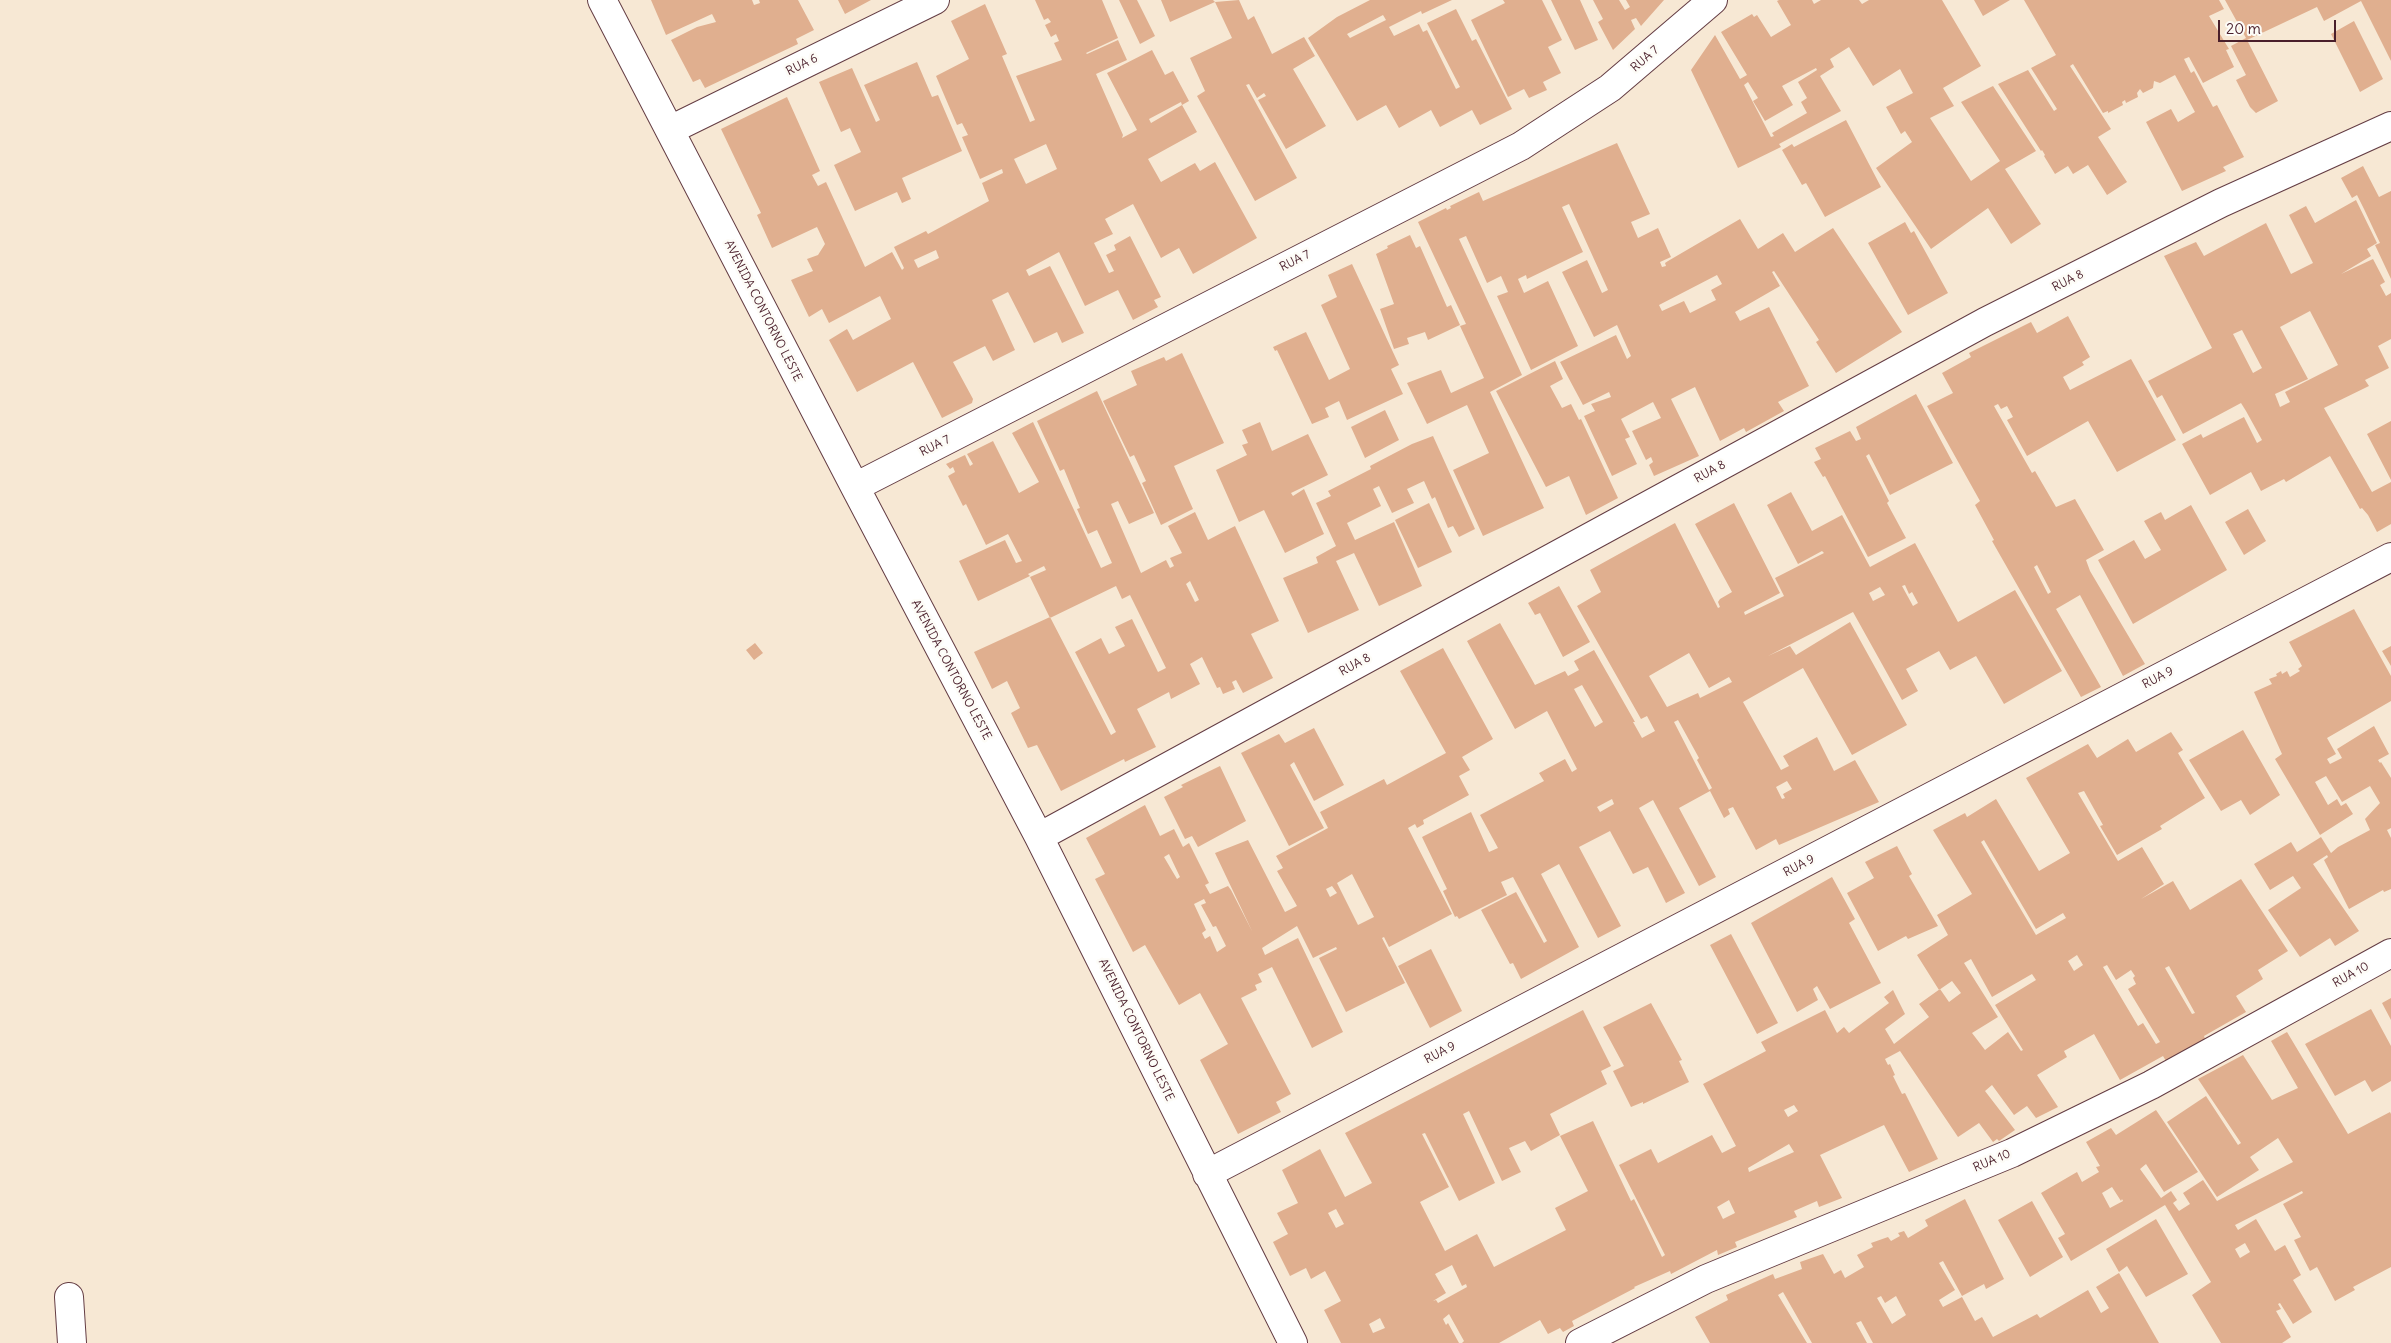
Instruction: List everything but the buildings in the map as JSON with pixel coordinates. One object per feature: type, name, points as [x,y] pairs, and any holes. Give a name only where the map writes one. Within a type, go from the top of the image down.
[{"type":"street","name":"AVENIDA CONTORNO LESTE","points":[[602,0],[1039,837],[1293,1343]]},
{"type":"street","name":"RUA 6","points":[[670,130],[934,0]]},
{"type":"street","name":"RUA 7","points":[[855,487],[1521,146],[1610,88],[1713,0]]},
{"type":"street","name":"RUA 8","points":[[1039,837],[1986,322],[2221,203],[2391,126]]},
{"type":"street","name":"RUA 9","points":[[1207,1174],[2391,557]]},
{"type":"street","name":"RUA 10","points":[[1580,1343],[1706,1279],[2012,1153],[2151,1085],[2391,953]]},
{"type":"street","points":[[69,1297],[72,1343]]}]
